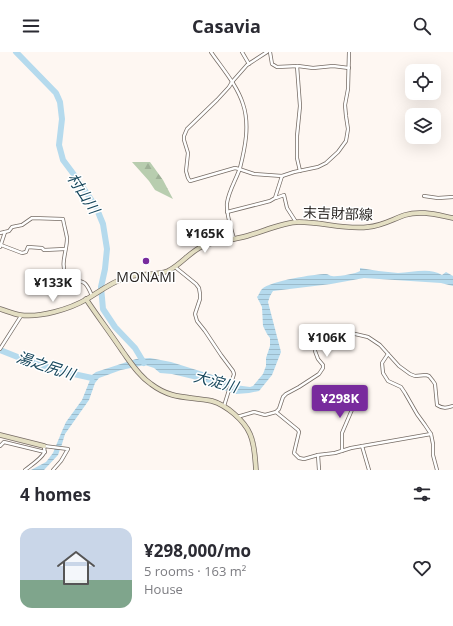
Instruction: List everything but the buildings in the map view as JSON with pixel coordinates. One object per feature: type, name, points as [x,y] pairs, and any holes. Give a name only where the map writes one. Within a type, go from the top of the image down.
[{"type":"main road","name":"末吉財部線","points":[[0,309],[21,315],[38,315],[70,307],[111,284],[130,276],[165,272],[174,267],[198,248],[296,222],[362,228],[381,225],[404,215],[415,213],[427,213],[453,218]]},
{"type":"main road","points":[[86,299],[144,379],[170,395],[210,401],[224,406],[244,424],[250,432],[252,438],[256,470]]},
{"type":"main road","points":[[0,435],[45,446]]},
{"type":"street","points":[[211,52],[232,82],[241,98],[247,124],[246,139],[239,168],[229,195],[227,207],[234,239]]},
{"type":"street","points":[[242,52],[249,64]]},
{"type":"street","points":[[349,52],[349,68],[348,90],[345,105],[348,129],[346,141],[338,152],[326,163],[318,167],[282,176],[254,174],[239,168],[235,168],[190,181],[186,171],[188,153],[184,140],[187,129],[217,100],[249,64],[269,52],[272,64],[277,66],[313,68],[333,66],[349,68]]},
{"type":"street","points":[[297,66],[300,106],[297,136],[297,158],[300,171]]},
{"type":"street","points":[[275,198],[282,176]]},
{"type":"street","points":[[228,212],[270,201],[284,195],[287,208],[296,222]]},
{"type":"street","points":[[424,196],[438,198],[453,197]]},
{"type":"street","points":[[0,233],[9,231],[12,227],[22,225],[32,218],[63,219],[67,239],[64,272],[66,277],[83,281],[92,296]]},
{"type":"street","points":[[5,232],[0,246],[22,253],[26,252],[28,247],[42,248],[44,250],[65,249]]},
{"type":"street","points":[[174,267],[199,288],[200,299],[195,314],[197,322],[206,331],[233,371],[234,374],[224,406]]},
{"type":"street","points":[[0,349],[21,315]]},
{"type":"street","points":[[237,417],[254,412],[265,414],[276,412],[286,394],[319,374],[323,368],[323,365],[318,359],[315,351],[315,341],[326,333],[338,330],[368,337],[380,345],[399,366],[410,374],[415,376],[429,376],[435,384],[437,405],[440,408],[453,406]]},
{"type":"street","points":[[388,354],[382,363],[383,373],[388,381],[401,387],[431,434],[433,455],[437,470]]},
{"type":"street","points":[[342,451],[342,433],[360,391]]},
{"type":"street","points":[[276,412],[298,430],[299,432],[294,453],[296,456],[304,459],[362,446],[431,434]]},
{"type":"street","points":[[0,441],[45,452]]},
{"type":"street","points":[[0,446],[4,442]]},
{"type":"street","points":[[25,470],[38,460],[45,452],[45,446],[68,449],[61,461],[53,470]]},
{"type":"street","points":[[362,446],[369,470]]},
{"type":"street","points":[[318,455],[318,470]]},
{"type":"green space","points":[[132,162],[150,162],[163,180],[173,199],[155,190]]},
{"type":"green space","points":[[212,231],[217,240],[201,244],[196,234]]},
{"type":"water","name":"大淀川","points":[[360,268],[398,273],[432,271],[442,275],[446,272],[453,276],[453,286],[441,283],[364,278],[331,284],[273,291],[268,302],[281,352],[272,375],[259,391],[236,394],[220,389],[218,385],[172,374],[160,373],[154,368],[145,365],[121,370],[99,378],[95,383],[89,400],[65,434],[58,455],[44,470],[31,470],[46,462],[53,453],[66,422],[82,400],[92,375],[96,372],[136,359],[150,358],[171,362],[222,378],[235,385],[253,386],[263,374],[270,346],[270,338],[263,326],[262,307],[257,297],[262,289],[274,283],[312,275],[326,274],[331,276],[342,276],[358,272],[360,271]]},
{"type":"waterway","name":"村山川","points":[[16,52],[56,93],[60,102],[62,119],[59,145],[63,160],[96,207],[103,224],[107,249],[101,287],[103,309],[115,327],[135,348],[144,363]]},
{"type":"waterway","name":"湯之尻川","points":[[0,350],[46,367],[92,378]]},
{"type":"place","name":"MONAMI","points":[[146,261]]}]
